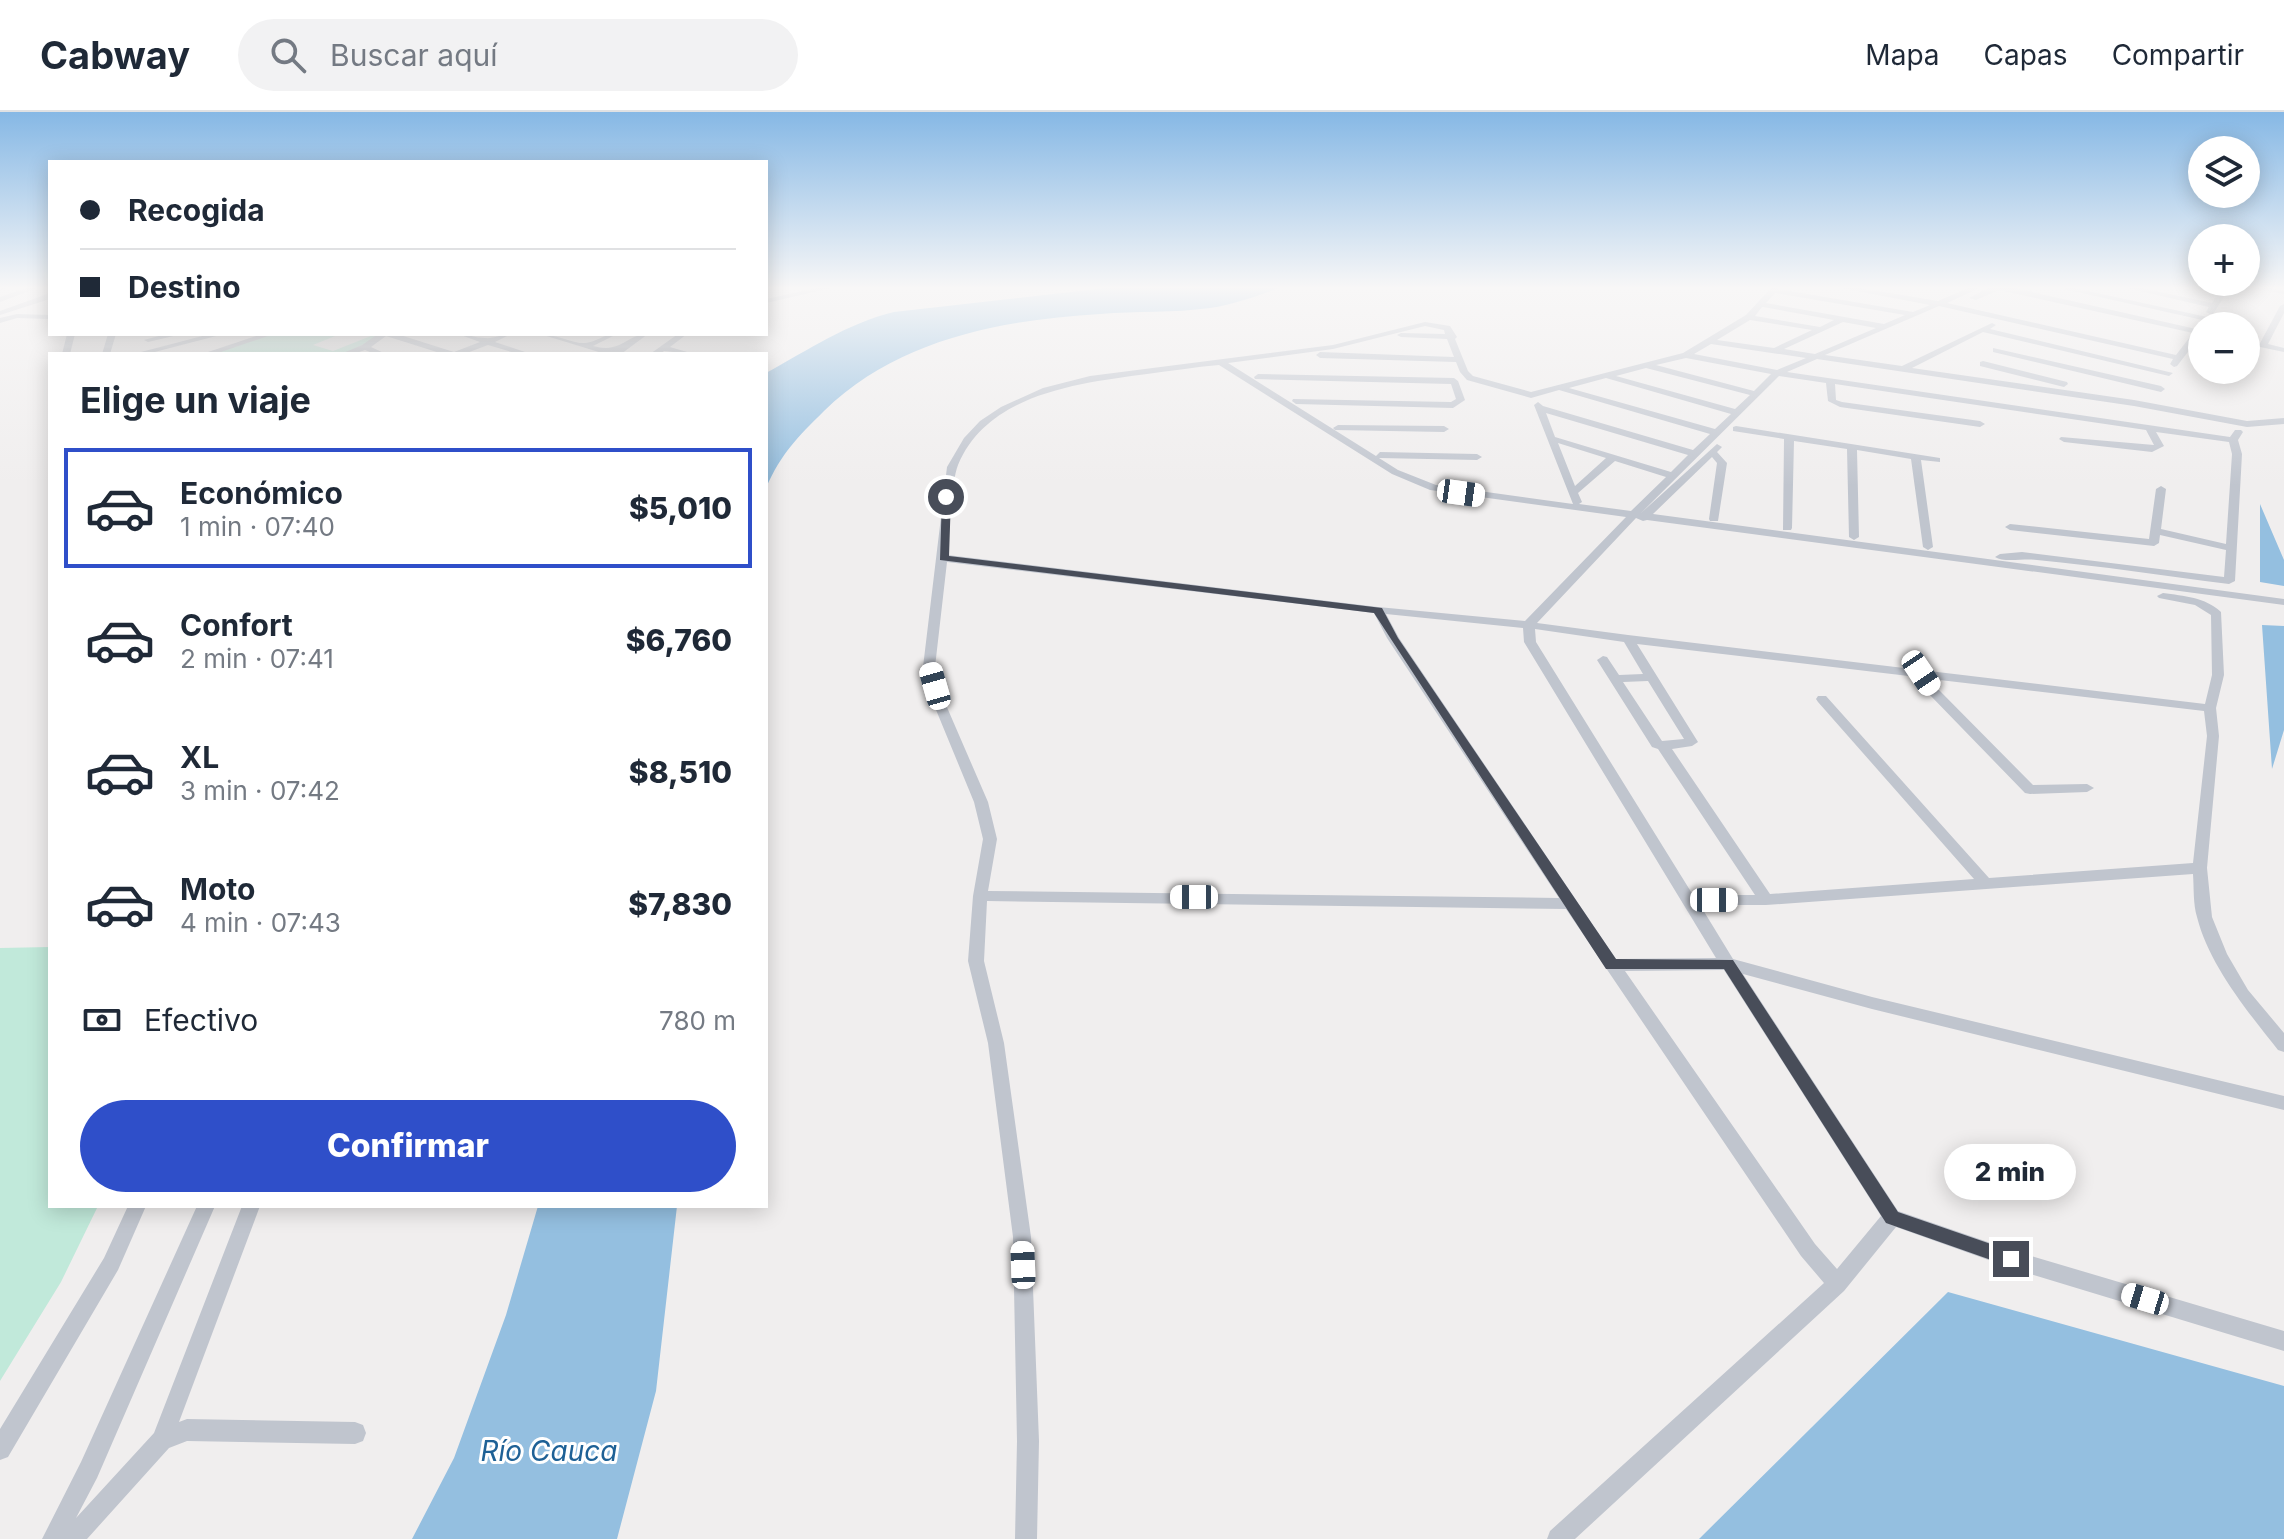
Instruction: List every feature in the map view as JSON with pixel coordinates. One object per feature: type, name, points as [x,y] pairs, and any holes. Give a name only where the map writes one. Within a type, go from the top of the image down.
[{"type":"street","points":[[1026,1539],[1028,1441],[1022,1237],[996,1043],[976,961],[980,896],[990,839],[981,802],[940,705],[929,667],[943,558],[946,497],[952,467],[967,440],[983,423],[1004,409],[1046,390],[1090,379],[1294,353]]},
{"type":"street","points":[[1458,353],[1464,372],[1470,378],[1531,395],[1690,353]]},
{"type":"street","points":[[1793,353],[2134,403],[2247,424],[2284,421]]},
{"type":"street","points":[[1640,515],[1695,454],[1777,373],[1824,353]]},
{"type":"street","points":[[1844,353],[1789,375],[1529,625],[1530,642],[1728,964],[1892,1217],[2011,1259],[2284,1341]]},
{"type":"street","points":[[1902,369],[1936,353]]},
{"type":"street","points":[[2007,353],[2161,389]]},
{"type":"street","points":[[2081,353],[2169,373]]},
{"type":"street","points":[[2154,353],[2178,358]]},
{"type":"street","points":[[2150,406],[2182,353]]},
{"type":"street","points":[[1287,354],[1460,360]]},
{"type":"street","points":[[1686,355],[1789,375],[2233,440]]},
{"type":"street","points":[[1226,362],[1258,377],[1403,470],[1439,483],[1576,497],[1640,515],[1714,519],[1787,528],[2284,595]]},
{"type":"street","points":[[1226,362],[1416,483],[1461,493],[2284,602]]},
{"type":"street","points":[[1983,364],[2134,403]]},
{"type":"street","points":[[1648,365],[1757,394]]},
{"type":"street","points":[[1606,375],[1738,413]]},
{"type":"street","points":[[1258,377],[1454,381],[1461,400],[1453,405],[1296,401]]},
{"type":"street","points":[[1830,381],[1832,401],[1840,404],[1980,424]]},
{"type":"street","points":[[1559,387],[1718,433]]},
{"type":"street","points":[[1531,395],[1554,439],[1576,497]]},
{"type":"street","points":[[1540,408],[1695,454]]},
{"type":"street","points":[[2233,440],[2247,424]]},
{"type":"street","points":[[2064,439],[2152,449],[2159,446],[2149,427]]},
{"type":"street","points":[[1338,428],[1444,429]]},
{"type":"street","points":[[1736,429],[1937,460]]},
{"type":"street","points":[[1787,528],[1789,438]]},
{"type":"street","points":[[1554,439],[1674,476]]},
{"type":"street","points":[[2000,557],[2037,556],[2229,581],[2237,454],[2233,440]]},
{"type":"street","points":[[1852,447],[1854,537]]},
{"type":"street","points":[[1712,452],[1722,463],[1714,519]]},
{"type":"street","points":[[1380,455],[1477,457]]},
{"type":"street","points":[[1576,497],[1613,457]]},
{"type":"street","points":[[1916,457],[1928,547]]},
{"type":"street","points":[[2010,527],[2154,543],[2161,489]]},
{"type":"street","points":[[2154,530],[2230,548]]},
{"type":"street","points":[[943,558],[2210,708]]},
{"type":"street","points":[[2014,567],[2053,579],[2181,599],[2211,607],[2220,622],[2218,675],[2210,708],[2213,736],[2200,868],[2204,917],[2220,955],[2242,994],[2284,1045]]},
{"type":"street","points":[[1378,610],[1393,638],[1570,904],[1800,1239],[1837,1284]]},
{"type":"street","points":[[1628,639],[1650,677],[1693,738],[1692,742],[1682,745],[1663,746]]},
{"type":"street","points":[[1603,660],[1651,738],[1663,746],[1766,900]]},
{"type":"street","points":[[1921,673],[1932,690],[2030,790],[2087,788]]},
{"type":"street","points":[[1615,679],[1650,677]]},
{"type":"street","points":[[1822,699],[1986,884]]},
{"type":"street","points":[[1689,900],[1766,900],[2200,868]]},
{"type":"street","points":[[980,896],[1570,904]]},
{"type":"street","points":[[1612,965],[1728,964],[1872,1003],[2284,1103]]},
{"type":"street","points":[[0,1449],[111,1264],[136,1208]]},
{"type":"street","points":[[53,1539],[89,1470],[205,1208]]},
{"type":"street","points":[[72,1539],[162,1440],[250,1208]]},
{"type":"street","points":[[1558,1539],[1837,1284],[1892,1217]]},
{"type":"street","points":[[162,1440],[187,1430],[355,1433]]},
{"type":"green space","points":[[48,947],[48,1208],[97,1208],[61,1282],[0,1381],[0,948]]},
{"type":"water","points":[[802,353],[912,353],[853,386],[824,411],[791,446],[768,484],[768,372]]},
{"type":"water","points":[[2260,504],[2284,560],[2284,586],[2260,582]]},
{"type":"water","points":[[2262,625],[2284,626],[2284,730],[2272,769]]},
{"type":"water","name":"Río Cauca","points":[[537,1208],[677,1208],[656,1391],[617,1539],[412,1539],[454,1458],[506,1315]]},
{"type":"water","points":[[1948,1292],[2284,1386],[2284,1539],[1699,1539]]},
{"type":"route","points":[[946,497],[943,558],[1378,610],[1393,638],[1612,965],[1728,964],[1892,1217],[2011,1259]]}]
